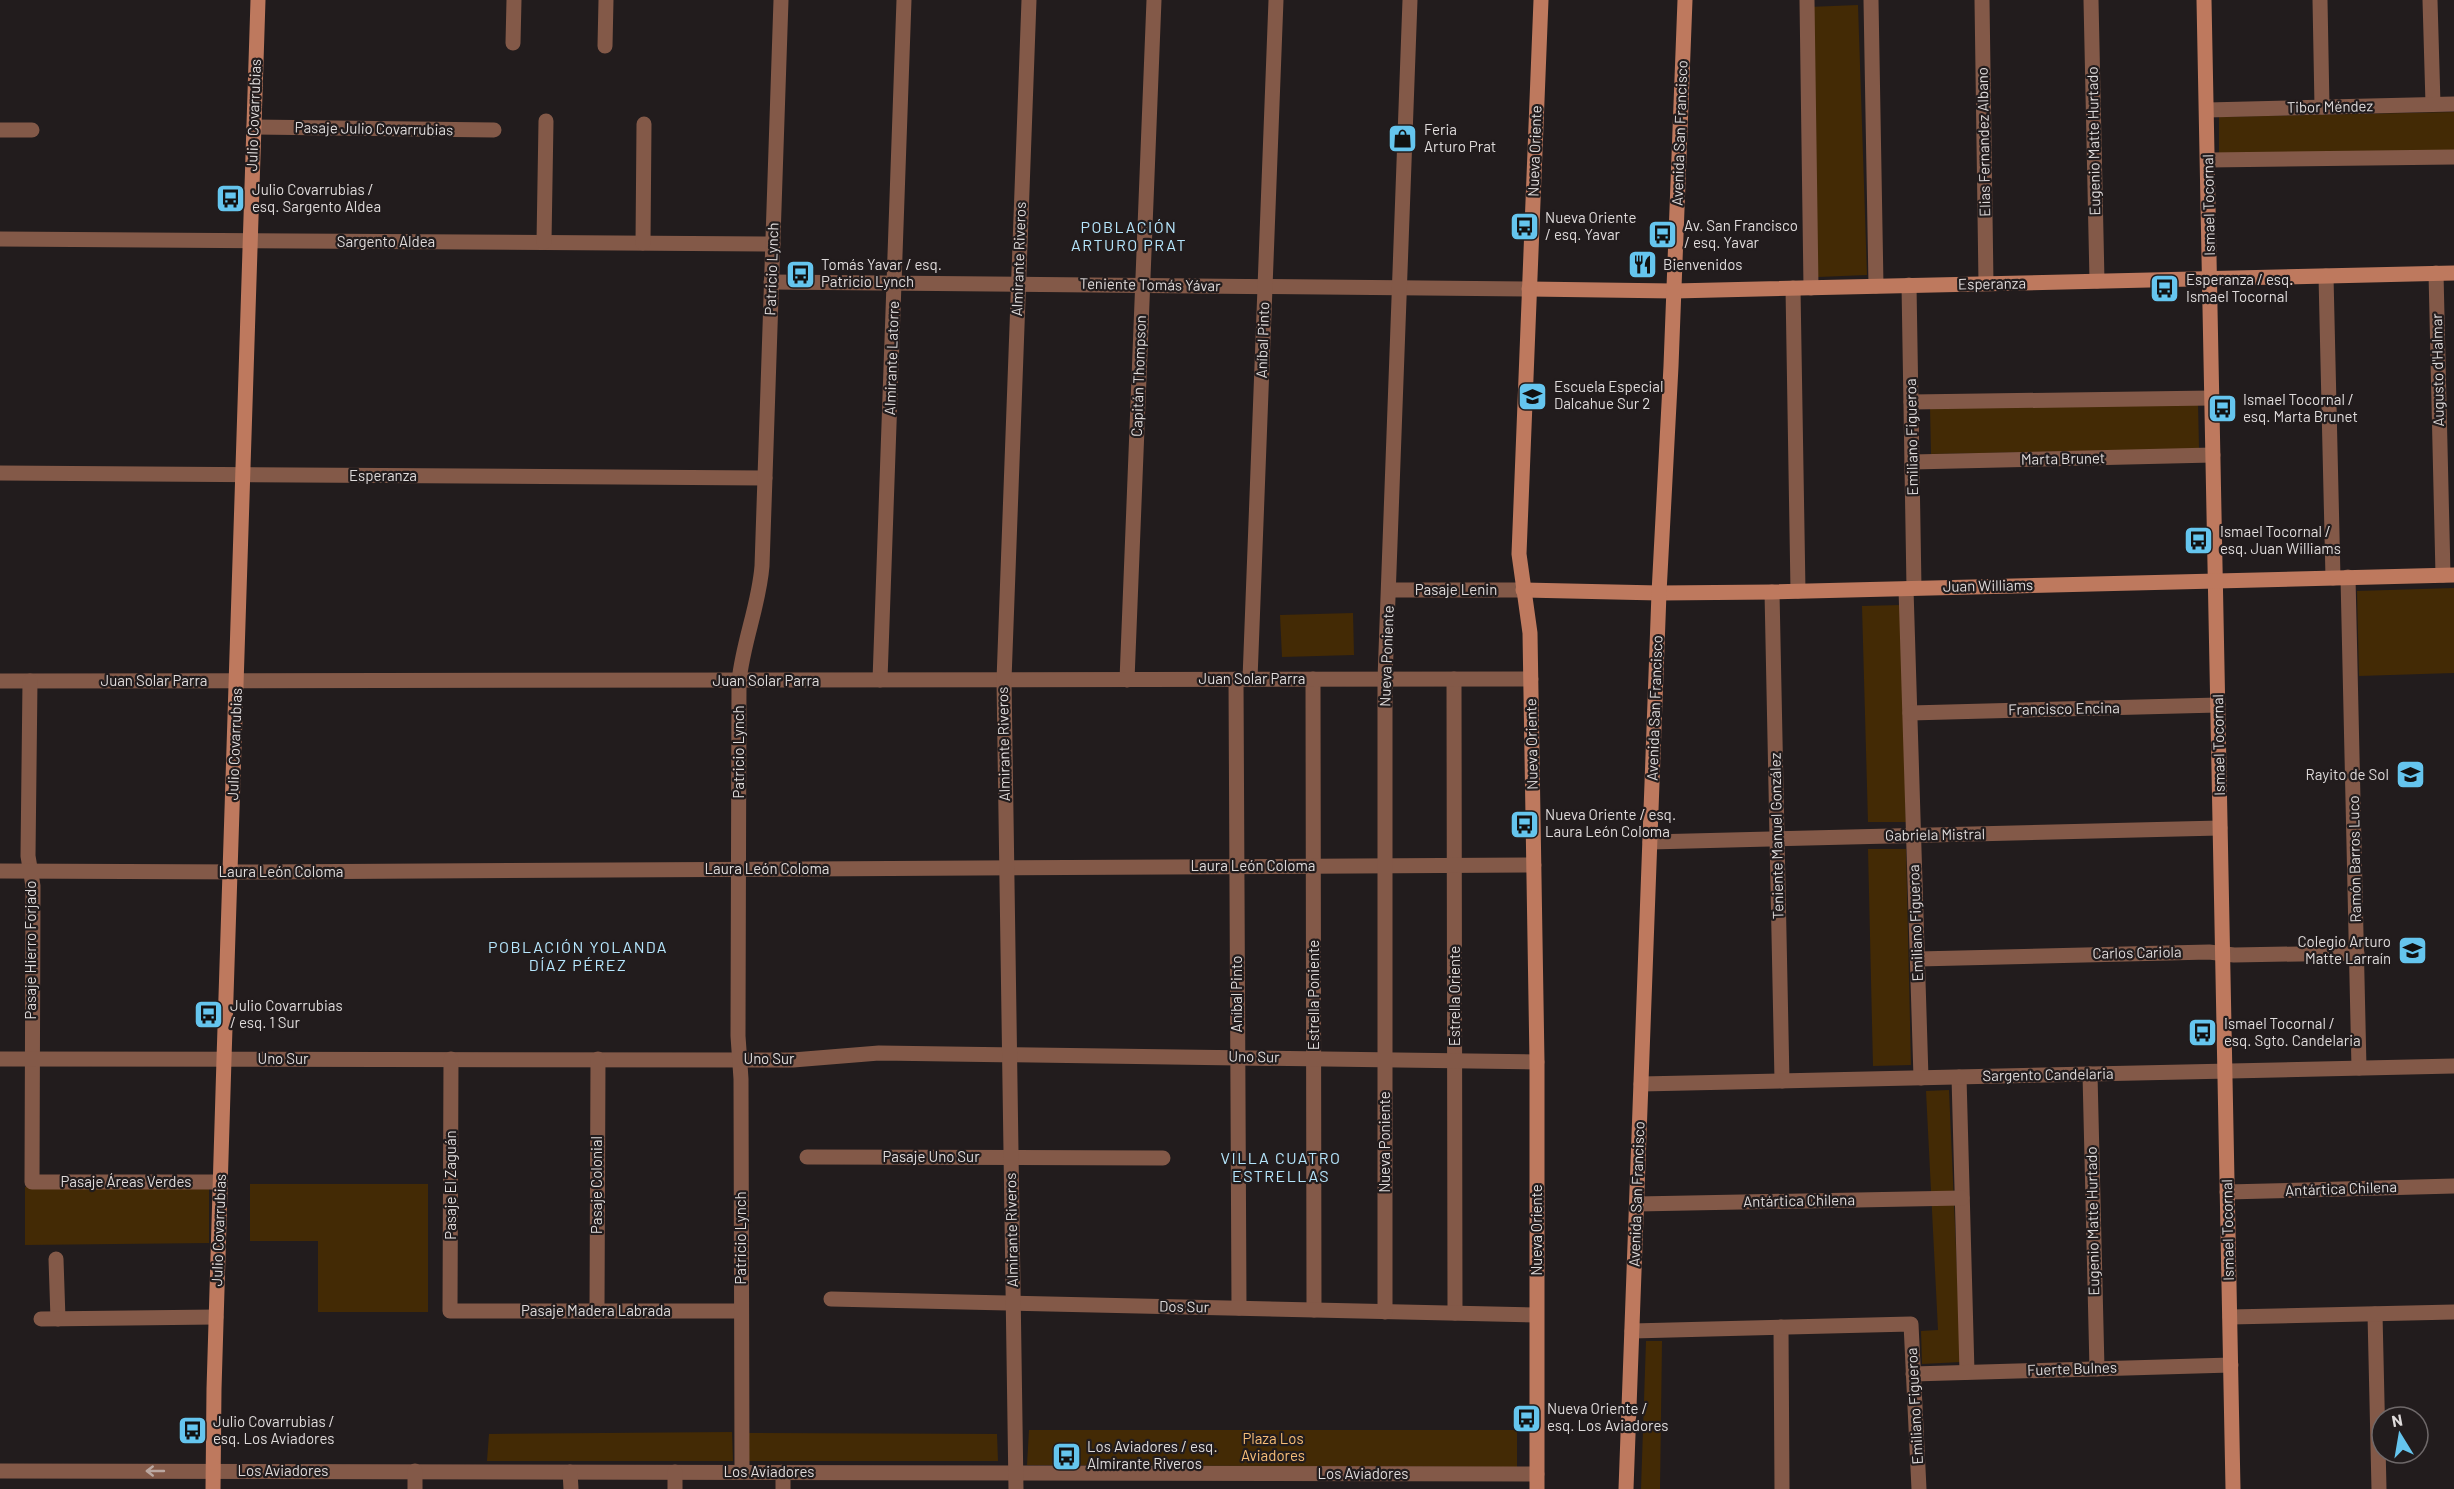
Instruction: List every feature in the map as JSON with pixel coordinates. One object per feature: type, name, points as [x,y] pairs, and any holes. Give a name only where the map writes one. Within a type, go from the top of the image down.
[{"type":"street","name":"Julio Covarrubias","points":[[213,1489],[220,1182],[258,0]]},
{"type":"street","points":[[513,44],[514,0]]},
{"type":"street","points":[[605,46],[606,0]]},
{"type":"street","name":"Patricio Lynch","points":[[742,1472],[739,681],[742,658],[760,589],[781,0]]},
{"type":"street","name":"Almirante Latorre","points":[[880,680],[904,0]]},
{"type":"street","name":"Almirante Riveros","points":[[1016,1489],[1004,680],[1029,0]]},
{"type":"street","name":"Capitán Thompson","points":[[1127,680],[1154,0]]},
{"type":"street","name":"Aníbal Pinto","points":[[1239,1308],[1237,866],[1243,679],[1265,286],[1276,0]]},
{"type":"street","name":"Nueva Poniente","points":[[1385,1312],[1385,679],[1410,0]]},
{"type":"street","name":"Nueva Oriente","points":[[1537,1482],[1537,1062],[1530,625],[1519,554],[1541,0]]},
{"type":"street","name":"Avenida San Francisco","points":[[1626,1489],[1659,593],[1685,0]]},
{"type":"street","points":[[1807,0],[1811,288]]},
{"type":"street","points":[[1871,0],[1876,286]]},
{"type":"street","name":"Elias Fernandez Albano","points":[[1982,0],[1986,284]]},
{"type":"street","name":"Eugenio Matte Hurtado","points":[[2091,0],[2097,281]]},
{"type":"street","name":"Ismael Tocornal","points":[[2204,0],[2234,1489]]},
{"type":"street","points":[[2320,0],[2322,107]]},
{"type":"street","points":[[2430,0],[2433,104]]},
{"type":"street","name":"Tibor Méndez","points":[[2206,110],[2454,104]]},
{"type":"street","points":[[544,242],[546,121]]},
{"type":"street","points":[[643,243],[644,124]]},
{"type":"street","name":"Pasaje Julio Covarrubias","points":[[254,127],[494,130]]},
{"type":"street","points":[[0,130],[32,130]]},
{"type":"street","points":[[2208,160],[2454,157]]},
{"type":"street","name":"Sargento Aldea","points":[[0,239],[773,244]]},
{"type":"street","name":"Augusto d'Halmar","points":[[2436,273],[2449,575]]},
{"type":"street","name":"Esperanza","points":[[1530,289],[1674,291],[2454,273]]},
{"type":"street","name":"Ramón Barros Luco","points":[[2326,276],[2357,953],[2360,1068]]},
{"type":"street","name":"Teniente Tomás Yávar","points":[[771,282],[1530,289]]},
{"type":"street","name":"Emiliano Figueroa","points":[[1909,285],[1912,462],[1910,713],[1921,1078]]},
{"type":"street","points":[[1793,288],[1798,591]]},
{"type":"street","points":[[1911,402],[2212,398]]},
{"type":"street","name":"Marta Brunet","points":[[1912,462],[2213,455]]},
{"type":"street","name":"Esperanza","points":[[0,472],[765,478]]},
{"type":"street","name":"Juan Williams","points":[[1523,590],[1659,593],[1772,592],[2449,575]]},
{"type":"street","name":"Pasaje Lenin","points":[[1389,590],[1523,590]]},
{"type":"street","name":"Teniente Manuel González","points":[[1772,592],[1782,1081]]},
{"type":"street","name":"Estrella Poniente","points":[[1313,679],[1314,1310]]},
{"type":"street","name":"Estrella Oriente","points":[[1454,679],[1455,1313]]},
{"type":"street","name":"Juan Solar Parra","points":[[0,681],[1531,679]]},
{"type":"street","name":"Pasaje Hierro Forjado","points":[[30,681],[28,856],[33,885],[32,1182]]},
{"type":"street","name":"Francisco Encina","points":[[1910,713],[2218,705]]},
{"type":"street","name":"Gabriela Mistral","points":[[1650,842],[2220,828]]},
{"type":"street","name":"Laura León Coloma","points":[[0,871],[230,872],[1534,864]]},
{"type":"street","name":"Carlos Cariola","points":[[1917,959],[2209,952],[2223,954],[2357,953]]},
{"type":"street","name":"Uno Sur","points":[[0,1059],[794,1060],[879,1053],[1537,1062]]},
{"type":"street","name":"Pasaje El Zaguán","points":[[450,1311],[451,1059]]},
{"type":"street","name":"Pasaje Colonial","points":[[597,1311],[598,1059]]},
{"type":"street","name":"Sargento Candelaria","points":[[1641,1084],[2454,1066]]},
{"type":"street","name":"Eugenio Matte Hurtado","points":[[2090,1074],[2097,1369]]},
{"type":"street","points":[[1959,1077],[1967,1372]]},
{"type":"street","name":"Pasaje Uno Sur","points":[[807,1157],[1163,1158]]},
{"type":"street","name":"Pasaje Áreas Verdes","points":[[32,1182],[220,1182]]},
{"type":"street","name":"Antártica Chilena","points":[[2227,1192],[2454,1186]]},
{"type":"street","name":"Antártica Chilena","points":[[1637,1204],[1962,1198]]},
{"type":"street","points":[[56,1258],[58,1318]]},
{"type":"street","name":"Dos Sur","points":[[831,1299],[1536,1315]]},
{"type":"street","name":"Pasaje Madera Labrada","points":[[450,1311],[741,1311]]},
{"type":"street","points":[[2230,1317],[2454,1312]]},
{"type":"street","points":[[2374,1314],[2379,1489]]},
{"type":"street","points":[[40,1319],[216,1317]]},
{"type":"street","name":"Emiliano Figueroa","points":[[1781,1328],[1911,1324],[1919,1489]]},
{"type":"street","points":[[1632,1331],[1781,1328],[1782,1489]]},
{"type":"street","name":"Fuerte Bulnes","points":[[1913,1374],[2231,1365]]},
{"type":"street","name":"Los Aviadores","points":[[0,1471],[1139,1473],[1314,1481],[1537,1482]]},
{"type":"street","points":[[415,1471],[415,1489]]},
{"type":"street","points":[[570,1472],[571,1489]]},
{"type":"street","points":[[675,1472],[675,1489]]},
{"type":"street","points":[[783,1472],[783,1489]]},
{"type":"street","points":[[1139,1473],[1139,1489]]},
{"type":"green space","points":[[1858,5],[1867,275],[1818,277],[1808,7]]},
{"type":"green space","points":[[2454,112],[2454,152],[2219,154],[2219,117]]},
{"type":"green space","points":[[2198,402],[2199,449],[1931,454],[1930,407]]},
{"type":"green space","points":[[2454,588],[2454,673],[2359,676],[2357,591]]},
{"type":"green space","points":[[1901,605],[1906,822],[1868,822],[1862,606]]},
{"type":"green space","points":[[1353,613],[1354,655],[1282,657],[1280,615]]},
{"type":"green space","points":[[1868,849],[1906,849],[1911,1065],[1873,1066]]},
{"type":"green space","points":[[1949,1090],[1961,1362],[1922,1364],[1921,1331],[1938,1330],[1926,1091]]},
{"type":"green space","points":[[250,1184],[428,1184],[428,1312],[318,1312],[318,1241],[250,1241]]},
{"type":"green space","points":[[209,1185],[209,1243],[25,1245],[25,1187]]},
{"type":"green space","points":[[1646,1341],[1662,1341],[1660,1489],[1641,1489]]},
{"type":"green space","name":"Plaza Los Aviadores","points":[[1029,1430],[1517,1430],[1517,1467],[1027,1465]]},
{"type":"green space","points":[[732,1432],[733,1461],[487,1461],[489,1434]]},
{"type":"green space","points":[[748,1433],[997,1434],[998,1461],[748,1461]]},
{"type":"place","name":"Feria Arturo Prat","points":[[1403,139]]},
{"type":"place","name":"Julio Covarrubias / esq. Sargento Aldea","points":[[231,199]]},
{"type":"place","name":"Nueva Oriente / esq. Yavar","points":[[1524,227]]},
{"type":"place","name":"Av. San Francisco / esq. Yavar","points":[[1663,235]]},
{"type":"place","name":"Bienvenidos","points":[[1642,265]]},
{"type":"place","name":"Tomás Yavar / esq. Patricio Lynch","points":[[800,274]]},
{"type":"place","name":"Esperanza / esq. Ismael Tocornal","points":[[2165,289]]},
{"type":"place","name":"Escuela Especial Dalcahue Sur 2","points":[[1533,396]]},
{"type":"place","name":"Ismael Tocornal / esq. Marta Brunet","points":[[2222,409]]},
{"type":"place","name":"Ismael Tocornal / esq. Juan Williams","points":[[2199,541]]},
{"type":"place","name":"Rayito de Sol","points":[[2410,775]]},
{"type":"place","name":"Nueva Oriente / esq. Laura León Coloma","points":[[1524,824]]},
{"type":"place","name":"Colegio Arturo Matte Larraín","points":[[2412,951]]},
{"type":"place","name":"Julio Covarrubias / esq. 1 Sur","points":[[209,1015]]},
{"type":"place","name":"Ismael Tocornal / esq. Sgto. Candelaria","points":[[2203,1033]]},
{"type":"place","name":"Nueva Oriente / esq. Los Aviadores","points":[[1526,1418]]},
{"type":"place","name":"Julio Covarrubias / esq. Los Aviadores","points":[[192,1431]]},
{"type":"place","name":"Los Aviadores / esq. Almirante Riveros","points":[[1066,1456]]},
{"type":"district","name":"POBLACIÓN ARTURO PRAT","points":[[1129,236]]},
{"type":"district","name":"POBLACIÓN YOLANDA DÍAZ PÉREZ","points":[[578,956]]},
{"type":"district","name":"VILLA CUATRO ESTRELLAS","points":[[1281,1167]]}]
